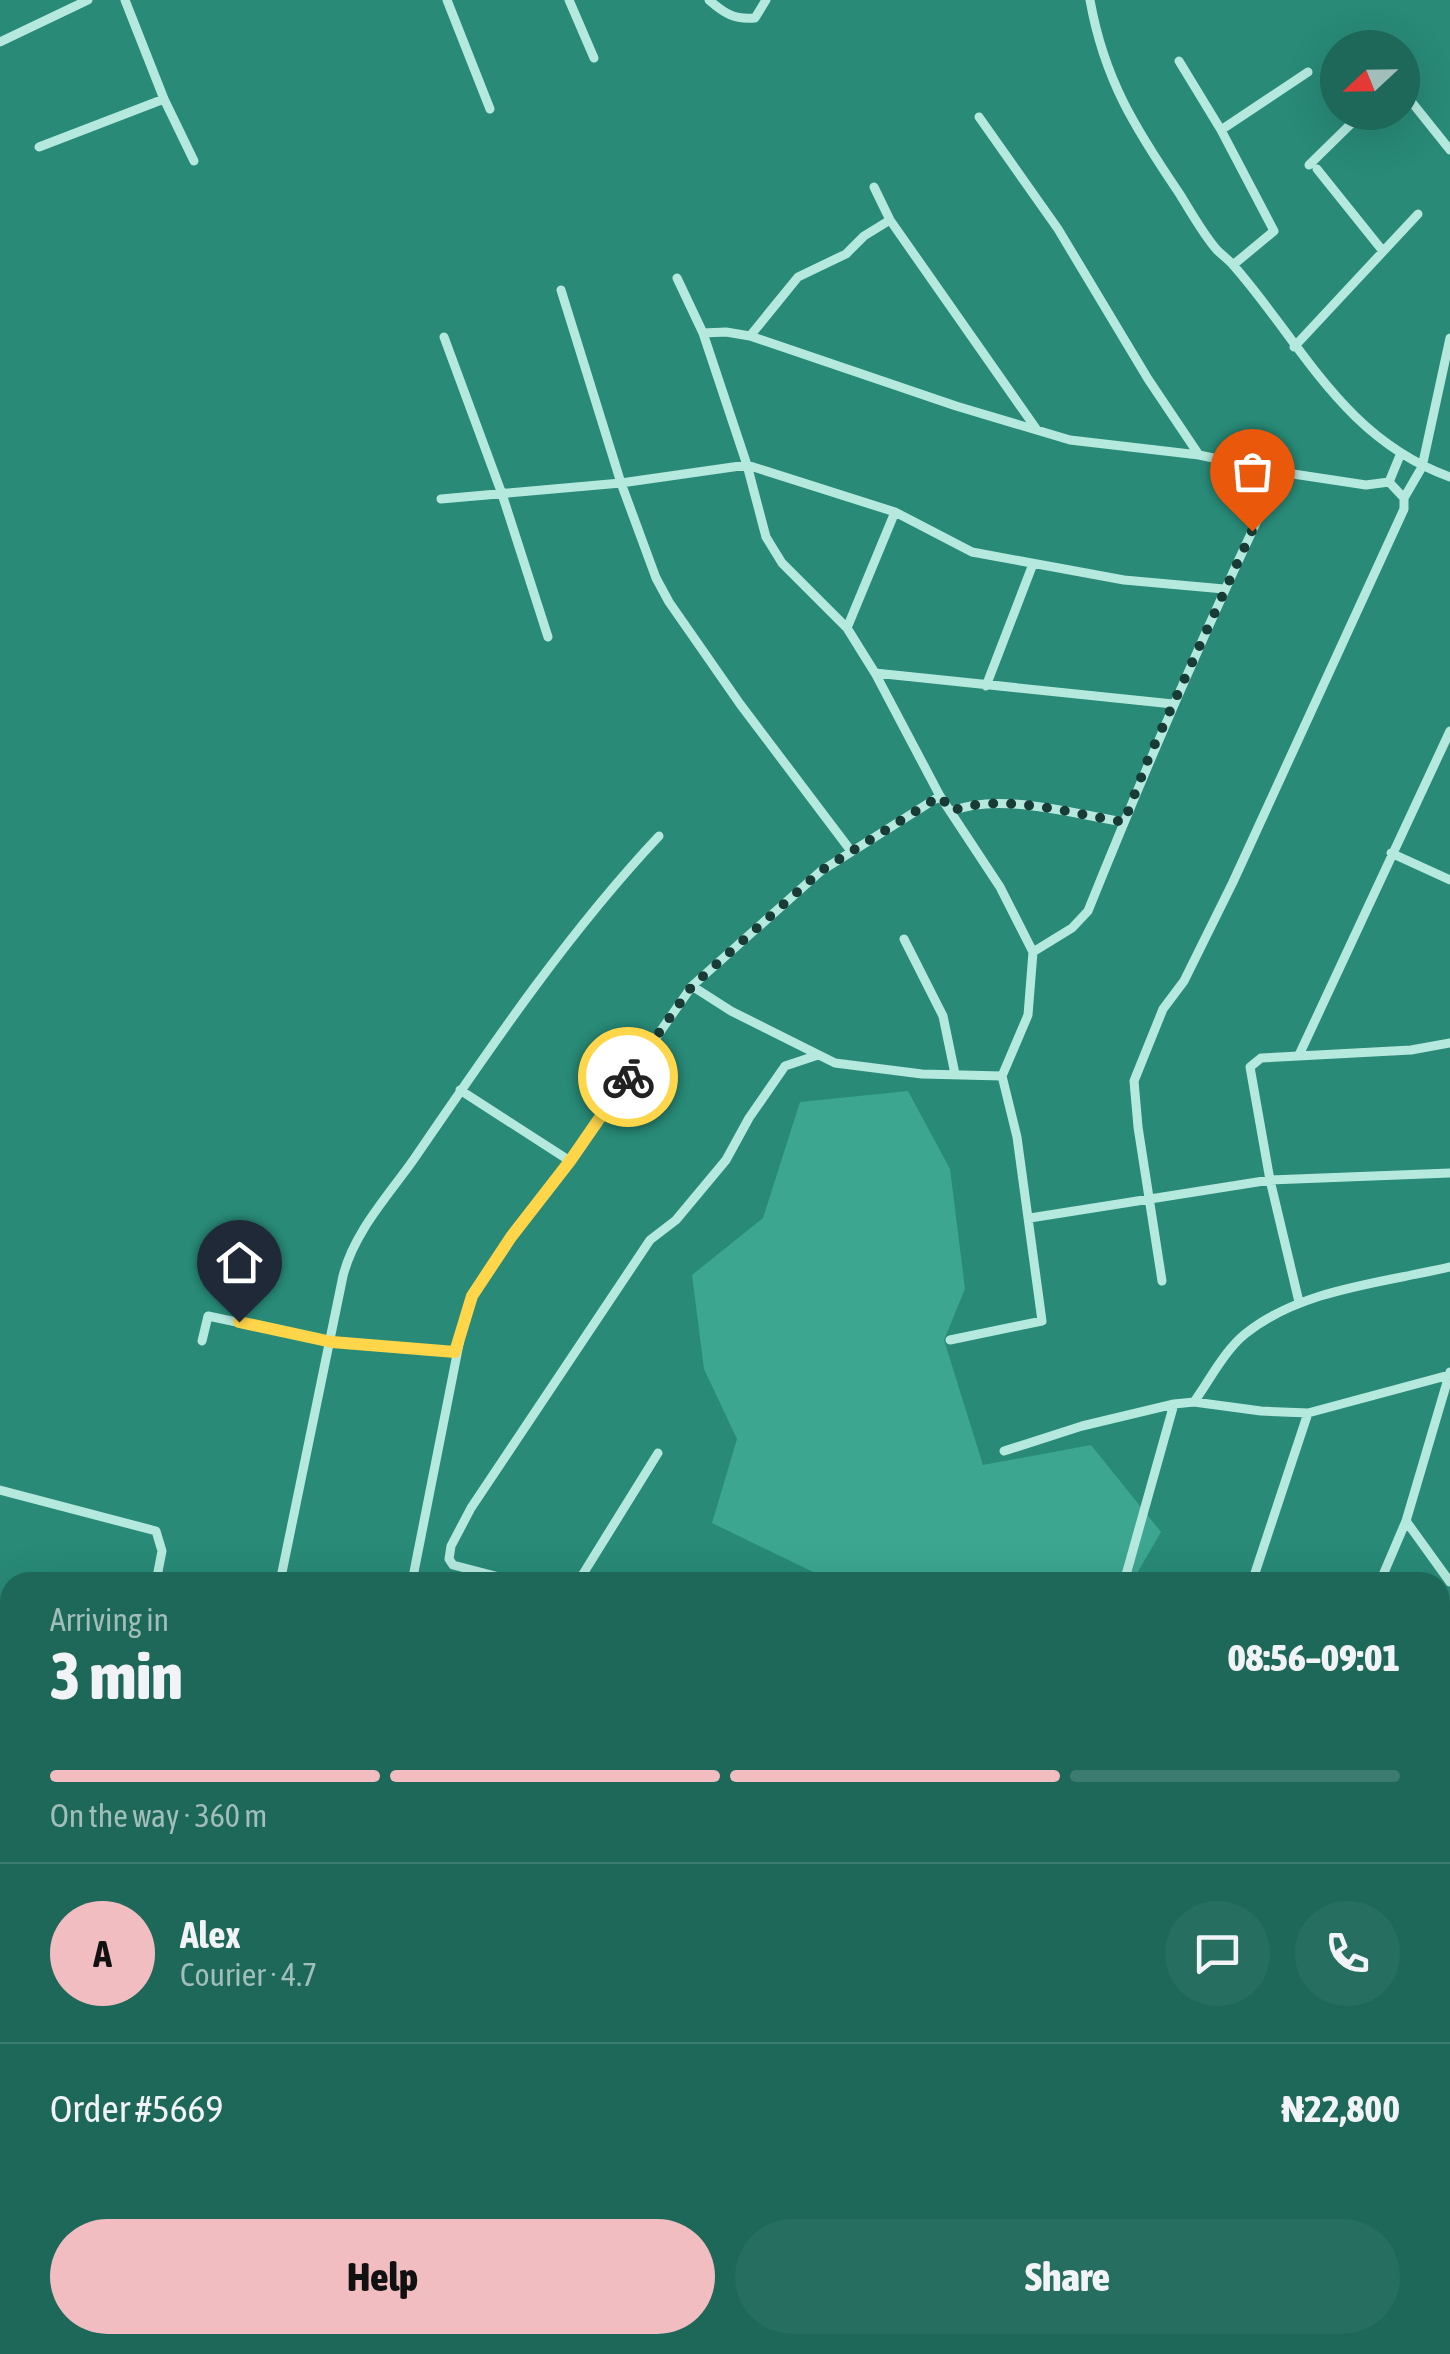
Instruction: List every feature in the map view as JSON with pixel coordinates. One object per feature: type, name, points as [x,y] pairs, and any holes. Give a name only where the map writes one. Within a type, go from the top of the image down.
[{"type":"street","points":[[0,42],[88,0]]},
{"type":"street","points":[[125,0],[164,99],[194,160]]},
{"type":"street","points":[[446,0],[490,109]]},
{"type":"street","points":[[569,0],[594,58]]},
{"type":"street","points":[[709,0],[724,13],[745,19],[755,18],[766,0]]},
{"type":"street","points":[[1090,0],[1106,70],[1143,140],[1217,250],[1234,264],[1343,406],[1401,453],[1450,476]]},
{"type":"street","points":[[1179,61],[1222,130],[1274,231],[1234,264]]},
{"type":"street","points":[[1222,130],[1308,72]]},
{"type":"street","points":[[38,148],[164,99]]},
{"type":"street","points":[[1420,112],[1450,150]]},
{"type":"street","points":[[979,117],[1058,229],[1198,455]]},
{"type":"street","points":[[1346,130],[1313,167],[1382,250]]},
{"type":"street","points":[[874,188],[890,220],[1038,430]]},
{"type":"street","points":[[1294,347],[1418,214]]},
{"type":"street","points":[[750,336],[798,277],[846,254],[864,236],[890,220]]},
{"type":"street","points":[[677,278],[703,333],[748,464],[766,537],[782,563],[847,628],[876,673],[940,796],[1000,887],[1033,952],[1028,1015],[1002,1076],[1017,1137],[1042,1321],[950,1340]]},
{"type":"street","points":[[561,290],[621,483],[656,578],[669,602],[850,851]]},
{"type":"street","points":[[703,333],[750,336],[1070,440],[1198,455],[1366,485],[1389,482]]},
{"type":"street","points":[[444,337],[502,494],[548,637]]},
{"type":"street","points":[[1162,1282],[1134,1081],[1145,1047],[1164,1009],[1184,982],[1233,882],[1404,509],[1404,498],[1422,466],[1450,338]]},
{"type":"street","points":[[1389,482],[1401,453]]},
{"type":"street","points":[[441,499],[621,483],[748,464],[894,512],[972,552],[1124,580],[1224,589]]},
{"type":"street","points":[[1033,952],[1072,928],[1088,911],[1173,704],[1280,472]]},
{"type":"street","points":[[1389,482],[1404,498]]},
{"type":"street","points":[[847,628],[894,512]]},
{"type":"street","points":[[986,686],[1032,564]]},
{"type":"street","points":[[876,673],[1173,704]]},
{"type":"street","points":[[1299,1055],[1391,853],[1448,743],[1450,731]]},
{"type":"street","points":[[414,1572],[444,1431],[455,1352],[472,1296],[511,1237],[570,1161],[692,986],[822,870],[940,796]]},
{"type":"street","points":[[952,811],[970,804],[1004,803],[1124,822]]},
{"type":"street","points":[[282,1572],[343,1276],[355,1242],[460,1090],[608,889],[659,836]]},
{"type":"street","points":[[1391,853],[1450,880]]},
{"type":"street","points":[[904,939],[943,1016],[955,1074]]},
{"type":"street","points":[[692,986],[731,1011],[836,1063],[876,1070],[1002,1076]]},
{"type":"street","points":[[1299,1302],[1270,1180],[1250,1067],[1261,1058],[1411,1050],[1450,1043]]},
{"type":"street","points":[[479,1572],[452,1565],[448,1559],[471,1508],[650,1240],[676,1220],[726,1160],[785,1066],[818,1055]]},
{"type":"street","points":[[460,1090],[570,1161]]},
{"type":"street","points":[[1030,1218],[1270,1180],[1450,1173]]},
{"type":"street","points":[[1194,1402],[1242,1336],[1299,1302],[1450,1268]]},
{"type":"street","points":[[202,1341],[208,1316],[332,1342],[455,1352]]},
{"type":"street","points":[[1004,1451],[1072,1429],[1174,1404],[1194,1402],[1261,1412],[1308,1413],[1450,1374]]},
{"type":"street","points":[[1384,1572],[1406,1521],[1450,1374]]},
{"type":"street","points":[[1127,1572],[1174,1404]]},
{"type":"street","points":[[1255,1572],[1308,1413]]},
{"type":"street","points":[[584,1572],[658,1453]]},
{"type":"street","points":[[0,1490],[156,1531],[162,1551],[158,1572]]},
{"type":"street","points":[[1406,1521],[1443,1572]]},
{"type":"green space","points":[[908,1091],[950,1169],[965,1289],[944,1340],[983,1465],[1091,1445],[1161,1532],[1138,1572],[813,1572],[712,1523],[737,1439],[704,1369],[692,1275],[763,1218],[800,1102]]},
{"type":"way so far","points":[[628,1077],[692,986],[822,870],[940,796],[952,811],[970,804],[1004,803],[1124,822],[1149,757],[1252,531]]},
{"type":"route","points":[[239,1322],[332,1342],[455,1352],[472,1296],[628,1077]]}]
